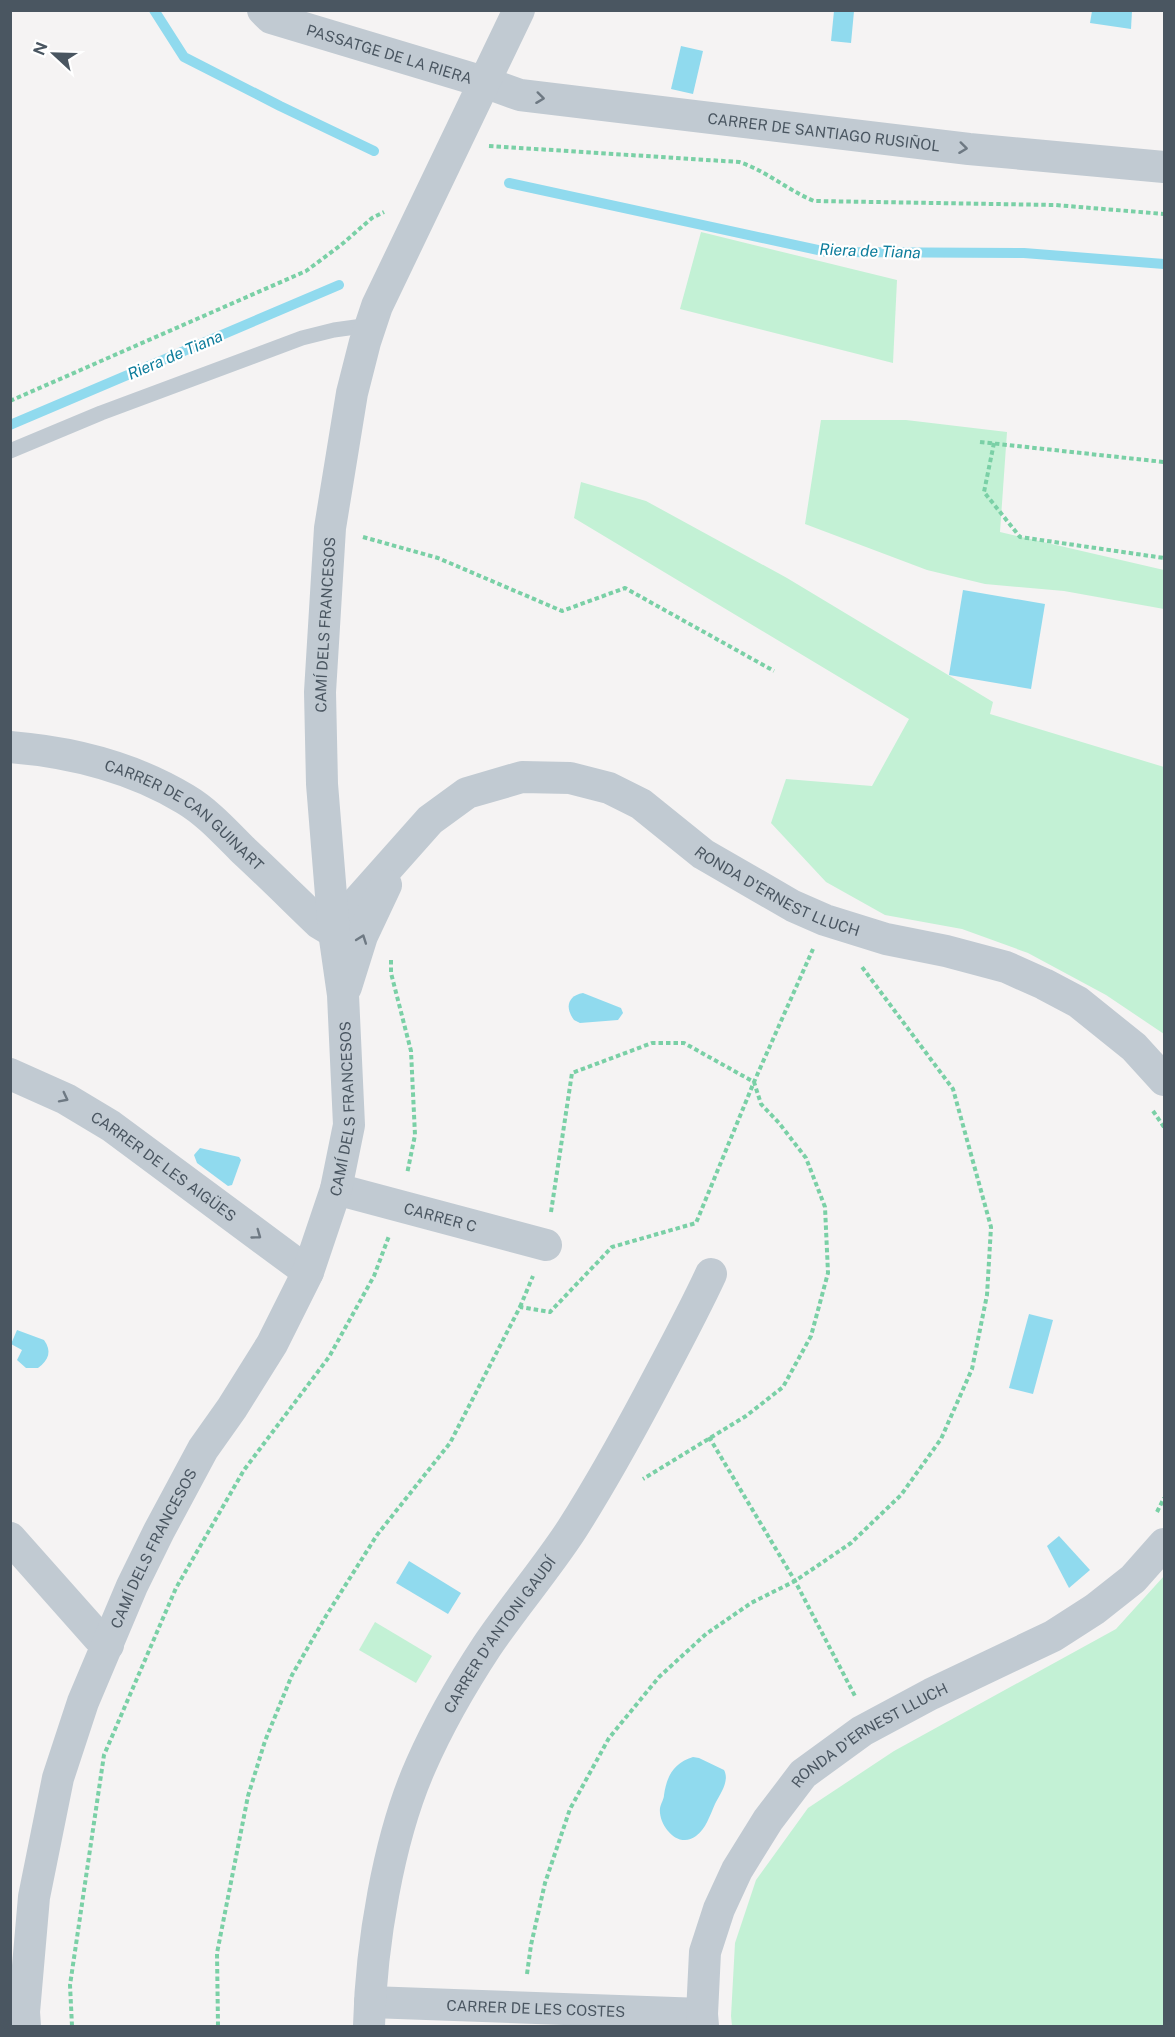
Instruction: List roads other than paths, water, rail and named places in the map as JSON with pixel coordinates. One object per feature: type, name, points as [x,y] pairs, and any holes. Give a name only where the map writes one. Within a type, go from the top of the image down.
[{"type":"street","name":"PASSATGE DE LA RIERA","points":[[263,10],[272,18],[484,82]]},
{"type":"street","name":"CAMÍ DELS FRANCESOS","points":[[25,2026],[24,2012],[34,1897],[58,1778],[83,1702],[132,1586],[159,1531],[203,1449],[272,1344],[308,1272],[336,1189],[349,1125],[343,995],[334,932],[322,784],[320,692],[330,528],[352,393],[370,325],[519,10]]},
{"type":"street","name":"CARRER DE SANTIAGO RUSIÑOL","points":[[484,82],[520,95],[969,149],[1164,167]]},
{"type":"street","name":"CARRER DE CAN GUINART","points":[[10,747],[50,750],[91,759],[152,782],[186,800],[216,823],[319,923],[334,932]]},
{"type":"street","name":"RONDA D'ERNEST LLUCH","points":[[334,932],[350,910],[430,820],[468,793],[522,777],[570,778],[609,788],[641,804],[703,854],[793,906],[825,920],[886,939],[946,951],[1006,967],[1052,988],[1078,1002],[1134,1047],[1156,1092]]},
{"type":"street","name":"RONDA D'ERNEST LLUCH","points":[[343,995],[362,936],[397,856]]},
{"type":"street","name":"CARRER DE LES AIGÜES","points":[[10,1074],[66,1099],[111,1126],[308,1272]]},
{"type":"street","name":"CARRER C","points":[[336,1189],[546,1245]]},
{"type":"street","name":"CARRER D'ANTONI GAUDÍ","points":[[369,2014],[380,1916],[396,1835],[420,1766],[451,1705],[488,1646],[572,1530],[611,1465],[693,1313],[711,1274]]},
{"type":"street","points":[[10,1538],[98,1637],[108,1645]]},
{"type":"street","name":"RONDA D'ERNEST LLUCH","points":[[703,2020],[705,1952],[719,1909],[737,1870],[768,1820],[803,1774],[862,1731],[931,1694],[1053,1636],[1087,1615],[1133,1579],[1164,1544]]},
{"type":"street","name":"CARRER DE LES COSTES","points":[[369,2014],[522,2007],[703,2020]]},
{"type":"lane","points":[[10,451],[101,413],[302,338],[334,330],[370,325]]},
{"type":"water","points":[[834,11],[854,11],[851,43],[831,41]]},
{"type":"water","points":[[1092,11],[1132,11],[1131,29],[1090,23]]},
{"type":"water","points":[[681,46],[703,51],[693,94],[671,89]]},
{"type":"water","points":[[963,590],[1045,604],[1031,689],[949,675]]},
{"type":"water","points":[[583,993],[621,1008],[623,1013],[618,1020],[580,1023],[574,1020],[569,1011],[569,1003],[574,997]]},
{"type":"water","points":[[200,1148],[239,1157],[241,1160],[232,1185],[228,1186],[197,1163],[194,1155]]},
{"type":"water","points":[[1029,1314],[1053,1320],[1033,1394],[1009,1388]]},
{"type":"water","points":[[17,1330],[44,1340],[49,1352],[45,1362],[38,1368],[26,1368],[17,1360],[22,1350],[11,1344]]},
{"type":"water","points":[[1059,1536],[1090,1570],[1069,1588],[1047,1546]]},
{"type":"water","points":[[409,1561],[461,1593],[448,1614],[396,1583]]},
{"type":"water","points":[[693,1757],[724,1770],[726,1779],[722,1792],[702,1830],[689,1840],[682,1840],[670,1834],[662,1822],[660,1808],[672,1771],[676,1766]]},
{"type":"waterway","points":[[154,10],[184,57],[374,151]]},
{"type":"waterway","name":"Riera de Tiana","points":[[509,183],[827,252],[1024,253],[1164,264]]},
{"type":"waterway","name":"Riera de Tiana","points":[[10,425],[339,285]]}]
